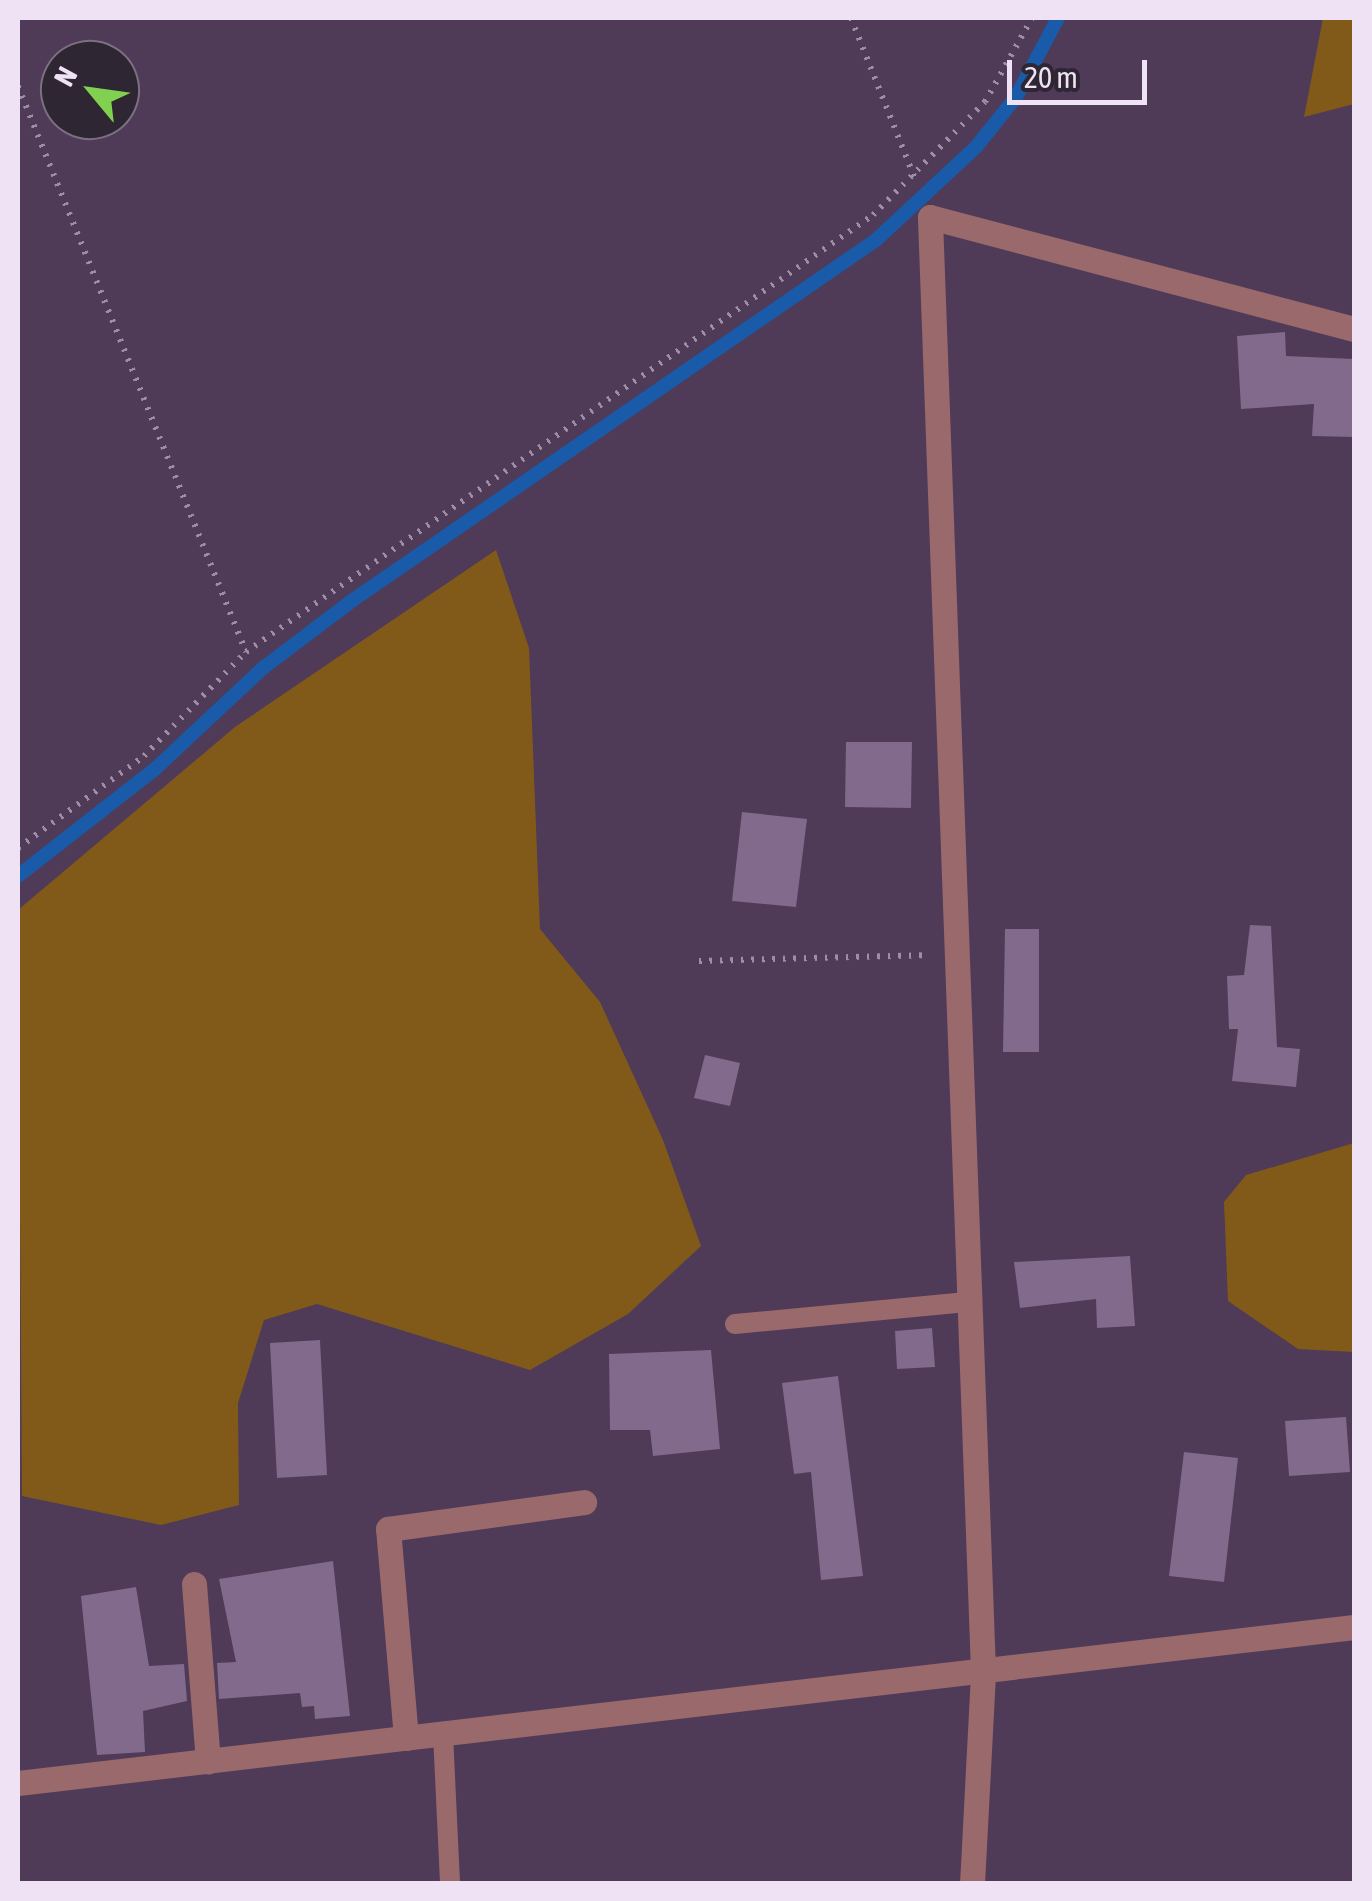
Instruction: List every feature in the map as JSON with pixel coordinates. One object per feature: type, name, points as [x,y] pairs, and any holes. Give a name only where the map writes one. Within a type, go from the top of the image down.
[{"type":"street","points":[[972,1884],[984,1671],[954,954],[930,217],[1354,329]]},
{"type":"street","points":[[406,1738],[388,1528],[584,1502]]},
{"type":"street","points":[[194,1584],[208,1761]]},
{"type":"street","points":[[18,1784],[1354,1627]]},
{"type":"lane","points":[[735,1324],[967,1302]]},
{"type":"lane","points":[[444,1734],[450,1884]]},
{"type":"path","points":[[851,18],[930,217]]},
{"type":"path","points":[[18,848],[144,756],[246,652],[915,178],[985,102],[1032,18]]},
{"type":"path","points":[[18,86],[246,652]]},
{"type":"path","points":[[699,960],[954,954]]},
{"type":"shaded area","points":[[1323,18],[1354,18],[1354,104],[1304,117]]},
{"type":"shaded area","points":[[496,550],[529,648],[540,929],[600,1002],[663,1140],[701,1246],[628,1314],[530,1370],[317,1304],[264,1320],[238,1403],[239,1505],[161,1525],[22,1496],[18,910],[235,727]]},
{"type":"shaded area","points":[[1354,1143],[1354,1352],[1298,1349],[1228,1301],[1224,1202],[1246,1175]]},
{"type":"building","points":[[1285,332],[1286,356],[1354,359],[1354,437],[1312,436],[1314,404],[1241,409],[1237,336]]},
{"type":"building","points":[[846,742],[912,742],[911,808],[845,807]]},
{"type":"building","points":[[742,812],[807,819],[796,907],[732,901]]},
{"type":"building","points":[[1250,925],[1271,926],[1277,1047],[1300,1049],[1296,1087],[1232,1081],[1238,1029],[1229,1029],[1227,976],[1244,975]]},
{"type":"building","points":[[1005,929],[1039,929],[1039,1052],[1003,1052]]},
{"type":"building","points":[[705,1055],[740,1063],[730,1106],[694,1098]]},
{"type":"building","points":[[1130,1256],[1135,1326],[1097,1328],[1096,1299],[1020,1308],[1014,1262]]},
{"type":"building","points":[[932,1328],[935,1367],[897,1369],[895,1331]]},
{"type":"building","points":[[320,1340],[327,1475],[277,1478],[270,1343]]},
{"type":"building","points":[[711,1350],[720,1449],[653,1456],[650,1430],[610,1430],[609,1354]]},
{"type":"building","points":[[838,1376],[863,1576],[821,1580],[811,1472],[794,1474],[782,1383]]},
{"type":"building","points":[[1346,1417],[1350,1472],[1289,1476],[1285,1421]]},
{"type":"building","points":[[1184,1452],[1238,1458],[1224,1582],[1169,1576]]},
{"type":"building","points":[[333,1561],[350,1716],[315,1719],[314,1706],[302,1707],[300,1693],[219,1699],[217,1663],[236,1662],[219,1579]]},
{"type":"building","points":[[136,1587],[149,1666],[184,1664],[187,1701],[143,1711],[145,1752],[97,1755],[81,1596]]},
{"type":"waterway","points":[[18,876],[155,769],[263,668],[353,600],[876,240],[976,147],[1016,97],[1058,18]]}]
